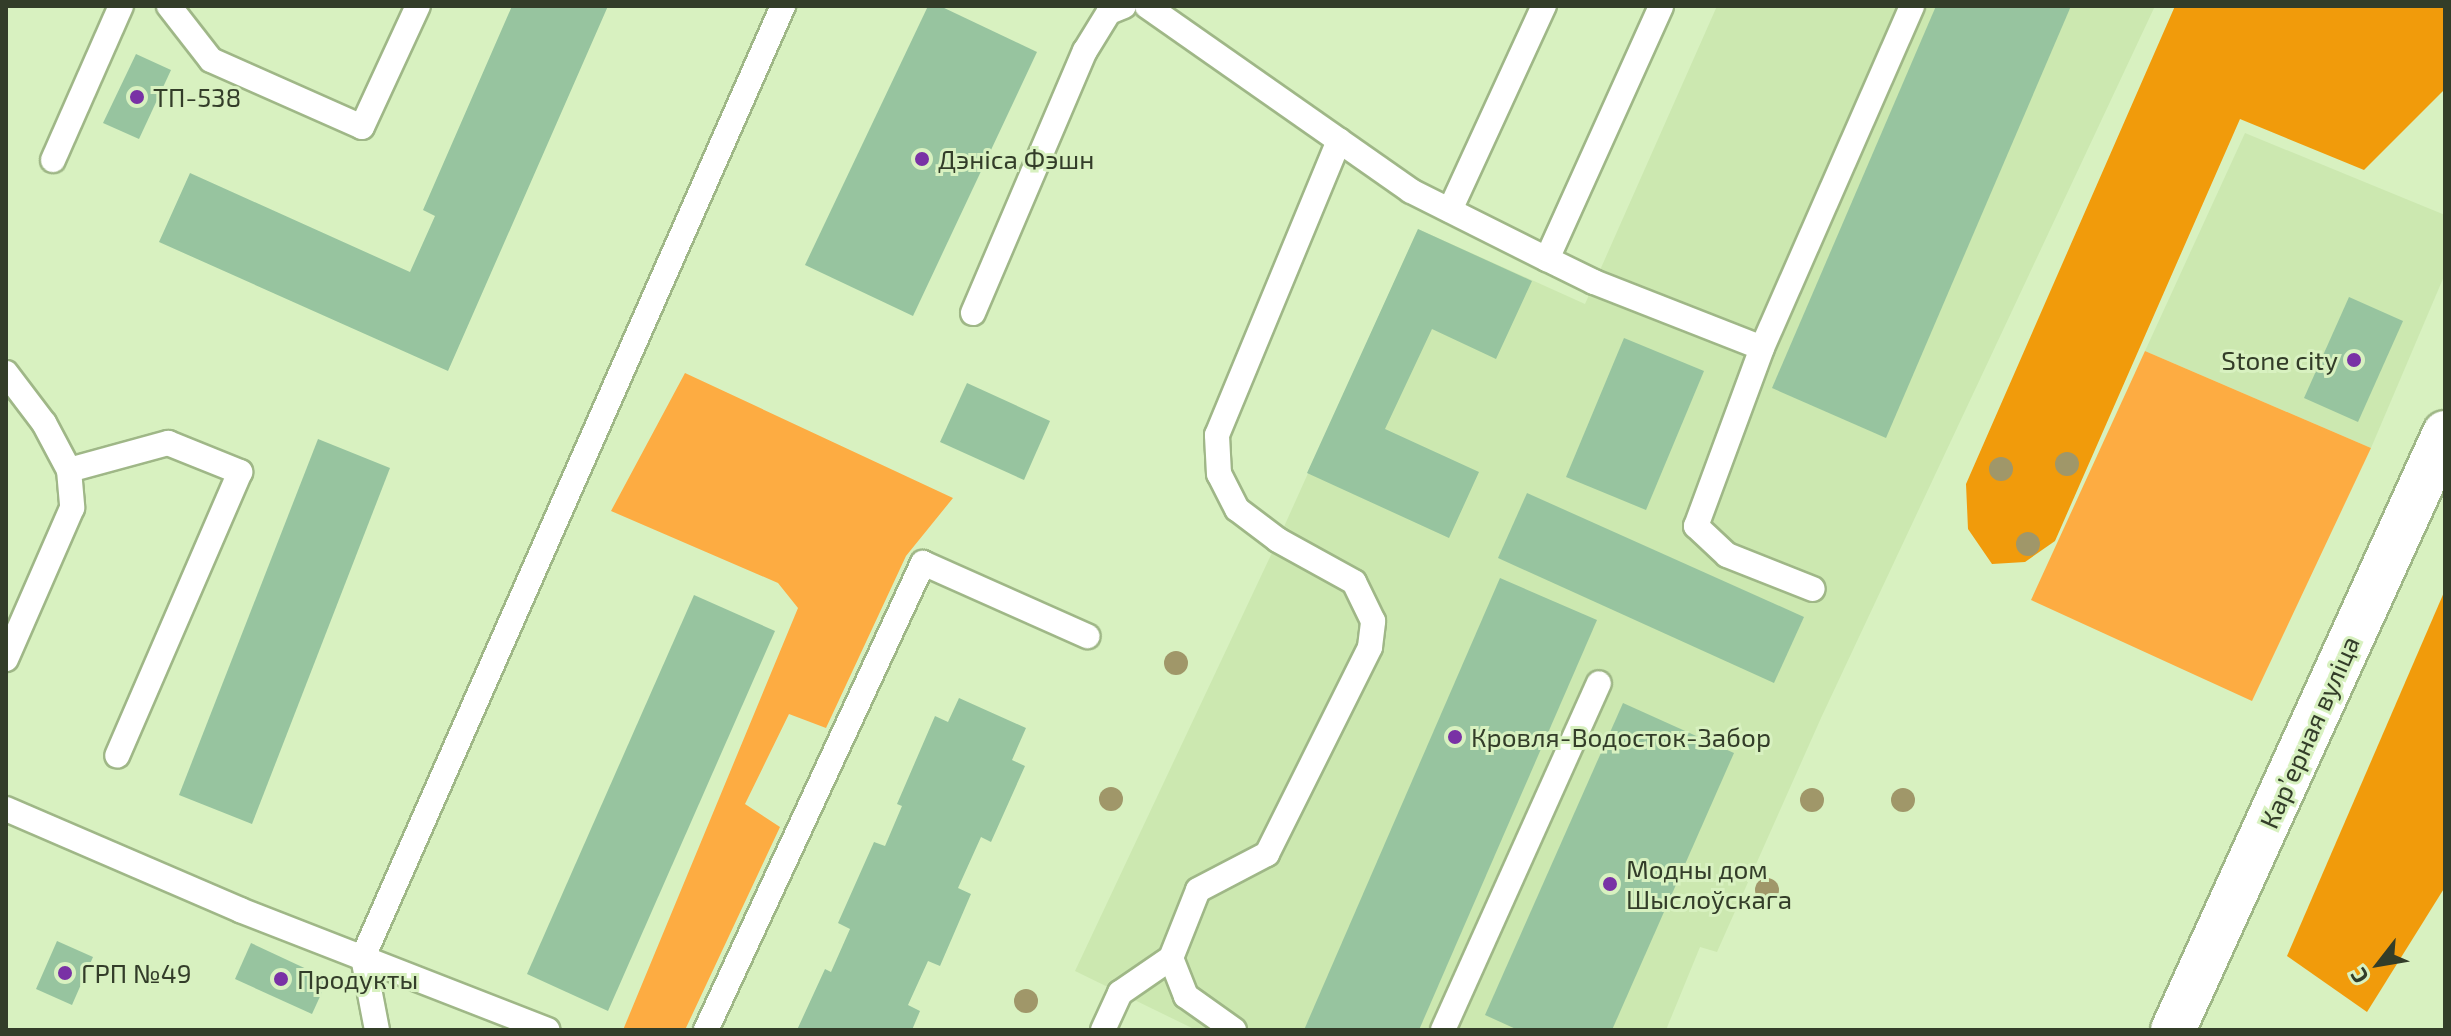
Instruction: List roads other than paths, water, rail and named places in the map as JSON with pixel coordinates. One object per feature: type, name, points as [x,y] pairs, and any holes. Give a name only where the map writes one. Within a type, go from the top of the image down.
[{"type":"street","name":"Карʼерная вуліца","points":[[2173,1030],[2445,433]]},
{"type":"lane","points":[[53,160],[121,6]]},
{"type":"lane","points":[[169,6],[211,60],[362,127],[418,6]]},
{"type":"lane","points":[[377,1030],[363,957],[783,6]]},
{"type":"lane","points":[[973,313],[1085,51],[1109,12],[1124,6]]},
{"type":"lane","points":[[1147,6],[1411,191],[1594,282],[1762,348]]},
{"type":"lane","points":[[1450,210],[1544,6]]},
{"type":"lane","points":[[1547,259],[1661,6]]},
{"type":"lane","points":[[1813,589],[1727,555],[1696,526],[1762,348],[1912,6]]},
{"type":"lane","points":[[1103,1030],[1120,993],[1171,958],[1198,890],[1267,854],[1370,647],[1373,621],[1354,582],[1278,540],[1237,509],[1219,474],[1217,435],[1339,140]]},
{"type":"lane","points":[[6,373],[44,423],[69,470],[72,508],[6,659]]},
{"type":"lane","points":[[69,470],[168,443],[240,472],[117,756]]},
{"type":"lane","points":[[706,1030],[923,563],[1087,636]]},
{"type":"lane","points":[[1443,1030],[1599,683]]},
{"type":"lane","points":[[6,809],[50,825],[240,910],[547,1030]]},
{"type":"lane","points":[[1171,958],[1186,996],[1234,1030]]},
{"type":"place","name":"ТП-538","points":[[137,97]]},
{"type":"place","name":"Дэніса Фэшн","points":[[922,159]]},
{"type":"place","name":"Stone city","points":[[2354,360]]},
{"type":"place","name":"Кровля-Водосток-Забор","points":[[1455,737]]},
{"type":"place","name":"Модны дом Шыслоўскага","points":[[1610,884]]},
{"type":"place","name":"ГРП №49","points":[[65,973]]},
{"type":"place","name":"Продукты","points":[[281,979]]}]
